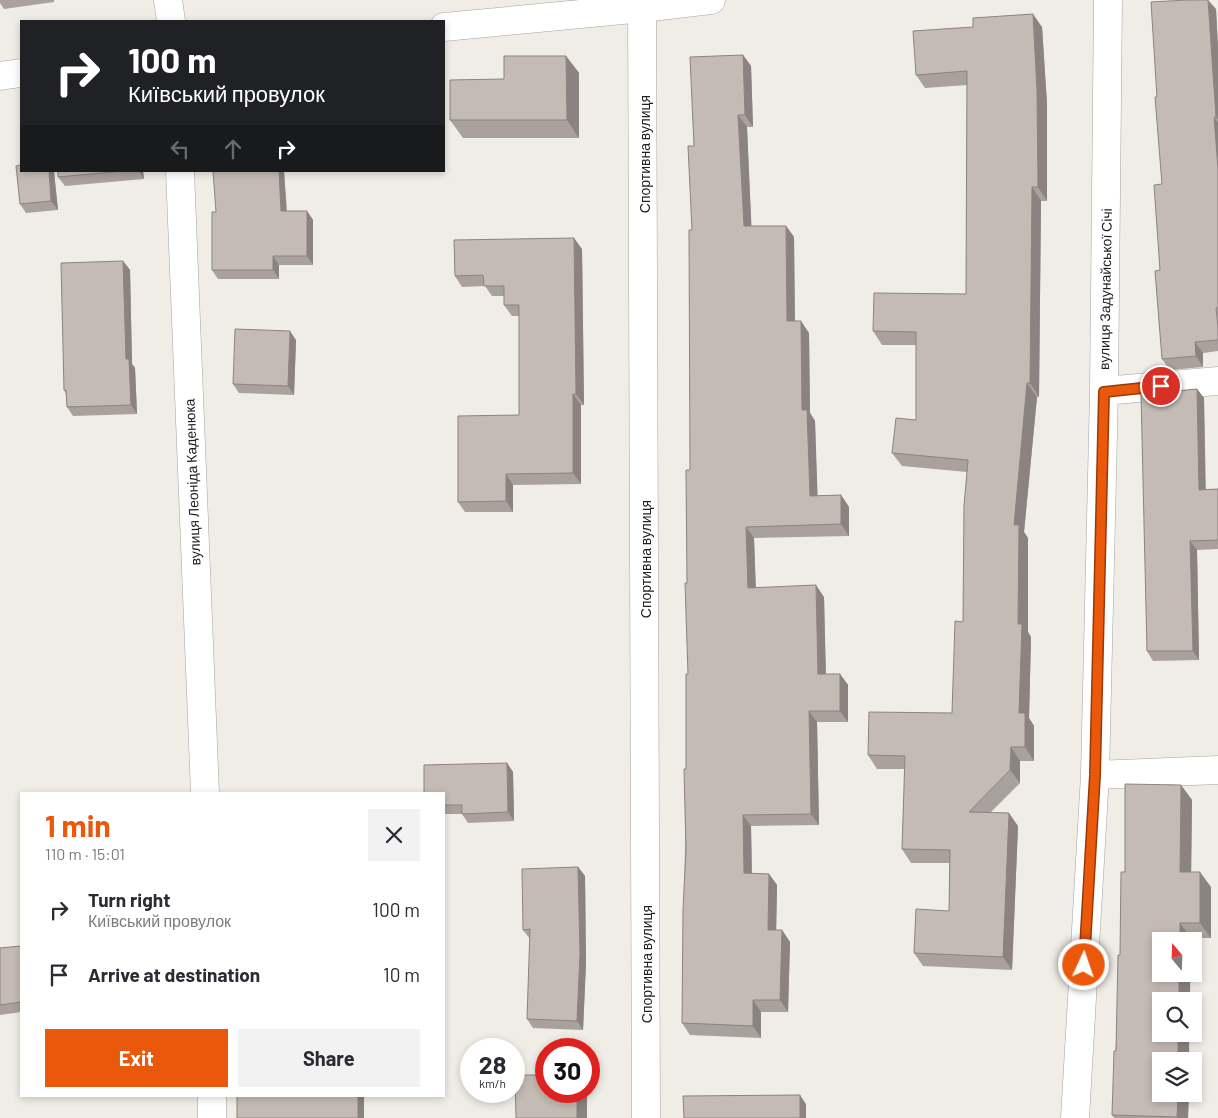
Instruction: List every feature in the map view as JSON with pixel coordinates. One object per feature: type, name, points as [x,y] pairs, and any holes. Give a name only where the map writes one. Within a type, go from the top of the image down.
[{"type":"street","points":[[168,0],[171,20]]},
{"type":"street","points":[[445,27],[643,4],[711,0]]},
{"type":"street","name":"вулиця Задунайської Січі","points":[[1075,1118],[1095,775],[1104,392],[1108,0]]},
{"type":"street","name":"Спортивна вулиця","points":[[643,4],[646,1118]]},
{"type":"street","points":[[0,76],[20,73]]},
{"type":"street","name":"вулиця Леоніда Каденюка","points":[[180,172],[205,792]]},
{"type":"street","points":[[1104,392],[1218,381]]},
{"type":"street","points":[[1095,775],[1218,770]]},
{"type":"street","points":[[212,1097],[212,1118]]},
{"type":"building","points":[[1208,0],[1218,169],[1218,308],[1216,308],[1218,340],[1195,342],[1196,356],[1162,359],[1155,271],[1160,270],[1154,185],[1162,184],[1155,97],[1157,97],[1151,2]]},
{"type":"building","points":[[1033,14],[1037,90],[1038,187],[1032,187],[1030,383],[1027,383],[1014,525],[1019,525],[1018,624],[1022,624],[1019,713],[1025,713],[1025,747],[1011,747],[1010,770],[969,812],[1009,813],[1003,957],[914,953],[916,909],[949,911],[950,850],[902,849],[905,756],[868,755],[869,712],[952,713],[955,621],[963,622],[964,506],[968,460],[892,453],[896,418],[916,420],[916,332],[873,331],[874,293],[966,294],[967,71],[916,75],[913,31],[973,27],[973,18]]},
{"type":"building","points":[[743,55],[745,115],[738,115],[744,226],[786,226],[787,321],[801,321],[802,410],[807,410],[810,496],[841,495],[841,524],[746,527],[748,588],[816,585],[818,674],[840,674],[840,711],[809,711],[811,814],[743,815],[744,873],[769,874],[768,930],[782,930],[780,1000],[753,1000],[753,1026],[682,1023],[683,909],[686,850],[684,769],[686,769],[686,674],[688,674],[685,583],[687,583],[686,470],[690,470],[689,230],[692,230],[688,146],[694,146],[690,57]]},
{"type":"building","points":[[504,56],[566,56],[567,120],[450,120],[450,80],[504,79]]},
{"type":"building","points":[[20,165],[20,172],[49,172],[51,201],[20,204],[16,166]]},
{"type":"building","points":[[58,172],[112,172],[58,177]]},
{"type":"building","points":[[213,172],[279,172],[281,211],[307,211],[307,256],[273,256],[273,270],[212,270],[212,212],[216,212]]},
{"type":"building","points":[[574,238],[576,394],[573,394],[573,473],[506,474],[506,501],[458,502],[458,416],[519,415],[519,305],[504,305],[504,286],[484,286],[483,275],[455,276],[454,240]]},
{"type":"building","points":[[123,261],[126,359],[129,359],[131,405],[67,407],[66,390],[64,390],[61,263]]},
{"type":"building","points":[[235,329],[290,331],[288,386],[233,384]]},
{"type":"building","points":[[1197,389],[1199,490],[1218,489],[1218,540],[1190,541],[1193,651],[1147,651],[1141,394]]},
{"type":"building","points":[[507,763],[508,812],[462,814],[462,805],[445,805],[445,792],[424,792],[424,765]]},
{"type":"building","points":[[1125,784],[1181,785],[1180,872],[1200,872],[1200,923],[1180,923],[1180,932],[1152,932],[1152,982],[1179,982],[1179,992],[1152,992],[1152,1042],[1178,1042],[1178,1052],[1152,1052],[1152,1102],[1178,1102],[1177,1117],[1112,1115],[1114,1051],[1116,1051],[1118,955],[1120,955],[1121,872],[1125,872]]},
{"type":"building","points":[[578,867],[580,954],[577,1021],[527,1019],[530,929],[523,930],[522,869]]},
{"type":"building","points":[[20,946],[20,1002],[0,1005],[0,948]]},
{"type":"building","points":[[525,1075],[535,1075],[535,1103],[577,1103],[577,1118],[516,1118],[516,1103],[525,1103]]},
{"type":"building","points":[[800,1095],[800,1118],[684,1118],[683,1096]]},
{"type":"building","points":[[237,1097],[358,1097],[358,1118],[237,1118]]},
{"type":"route","points":[[1084,965],[1095,775],[1104,392],[1161,386]]}]
